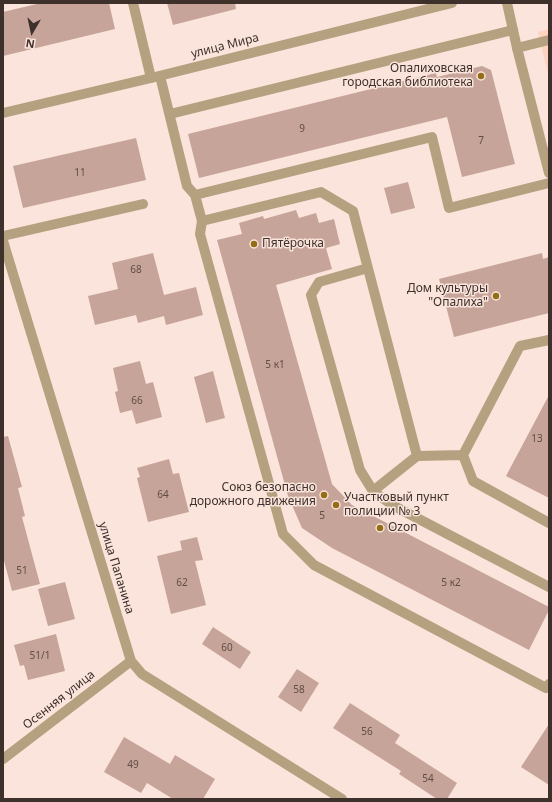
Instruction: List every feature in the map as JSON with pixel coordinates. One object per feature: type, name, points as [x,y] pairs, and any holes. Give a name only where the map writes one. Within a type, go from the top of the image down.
[{"type":"street","points":[[133,3],[156,77],[170,114],[187,186],[195,195],[202,221],[200,234],[283,534],[314,565],[546,688],[549,684]]},
{"type":"street","name":"улица Мира","points":[[3,113],[156,77],[452,3]]},
{"type":"street","points":[[507,3],[549,173]]},
{"type":"street","points":[[170,114],[513,30]]},
{"type":"street","points":[[517,48],[549,40]]},
{"type":"street","points":[[195,195],[432,137],[449,208],[549,183]]},
{"type":"street","points":[[202,221],[320,192],[353,211],[417,456]]},
{"type":"street","points":[[3,236],[143,204]]},
{"type":"street","name":"улица Папанина","points":[[3,241],[131,661],[142,674],[342,799]]},
{"type":"street","points":[[368,268],[319,282],[311,294],[360,470],[373,491],[392,505],[549,587]]},
{"type":"street","points":[[549,340],[520,346],[463,455],[473,481],[549,523]]},
{"type":"street","points":[[373,491],[417,456],[463,455]]},
{"type":"street","name":"Осенняя улица","points":[[3,759],[131,661]]},
{"type":"shaded area","points":[[549,29],[549,78],[538,32]]},
{"type":"building","points":[[41,3],[109,3],[115,29],[3,56],[3,12]]},
{"type":"building","points":[[167,3],[235,3],[236,9],[173,25]]},
{"type":"building","points":[[482,66],[491,70],[515,164],[462,177],[447,117],[199,178],[188,134],[436,73],[437,77]]},
{"type":"building","points":[[136,138],[146,180],[23,208],[13,166]]},
{"type":"building","points":[[408,182],[415,208],[391,214],[384,188]]},
{"type":"building","points":[[296,210],[299,218],[316,213],[319,223],[334,219],[340,244],[326,248],[332,269],[276,285],[332,484],[352,505],[549,607],[549,610],[529,650],[332,548],[302,528],[288,496],[217,240],[242,234],[239,223],[263,216],[264,219]]},
{"type":"building","points":[[153,253],[164,295],[196,287],[203,315],[166,325],[164,316],[138,323],[136,315],[95,325],[88,296],[118,289],[112,263]]},
{"type":"building","name":"Дом культуры \"Опалиха\"","points":[[542,253],[543,259],[549,257],[549,313],[454,337],[439,279]]},
{"type":"building","points":[[140,361],[146,384],[153,382],[162,417],[136,424],[132,410],[120,413],[115,392],[118,391],[113,368]]},
{"type":"building","points":[[213,371],[225,418],[206,423],[194,377]]},
{"type":"building","points":[[549,395],[549,498],[506,476]]},
{"type":"building","points":[[8,436],[22,487],[18,488],[25,516],[22,517],[40,584],[12,591],[3,557],[3,437]]},
{"type":"building","points":[[169,459],[173,474],[179,473],[189,512],[148,522],[137,478],[140,477],[137,468]]},
{"type":"building","points":[[197,537],[203,560],[195,561],[206,605],[171,614],[157,556],[182,550],[180,541]]},
{"type":"building","points":[[65,582],[75,619],[48,626],[38,589]]},
{"type":"building","points":[[213,627],[251,652],[240,669],[202,644]]},
{"type":"building","points":[[56,634],[65,671],[28,680],[24,665],[20,666],[14,645]]},
{"type":"building","points":[[297,669],[319,683],[301,712],[278,697]]},
{"type":"building","points":[[350,703],[400,735],[395,743],[457,783],[447,799],[437,799],[399,774],[401,771],[333,728]]},
{"type":"building","points":[[549,724],[549,785],[521,767]]},
{"type":"building","points":[[124,737],[170,764],[175,755],[215,779],[203,799],[173,799],[147,783],[141,793],[104,772]]},
{"type":"place","name":"Опалиховская городская библиотека","points":[[481,76]]},
{"type":"place","name":"Пятёрочка","points":[[254,244]]},
{"type":"place","name":"Дом культуры \"Опалиха\"","points":[[496,296]]},
{"type":"place","name":"Союз безопасно дорожного движения","points":[[324,495]]},
{"type":"place","name":"Участковый пункт полиции № 3","points":[[336,505]]},
{"type":"place","name":"Ozon","points":[[380,528]]}]
